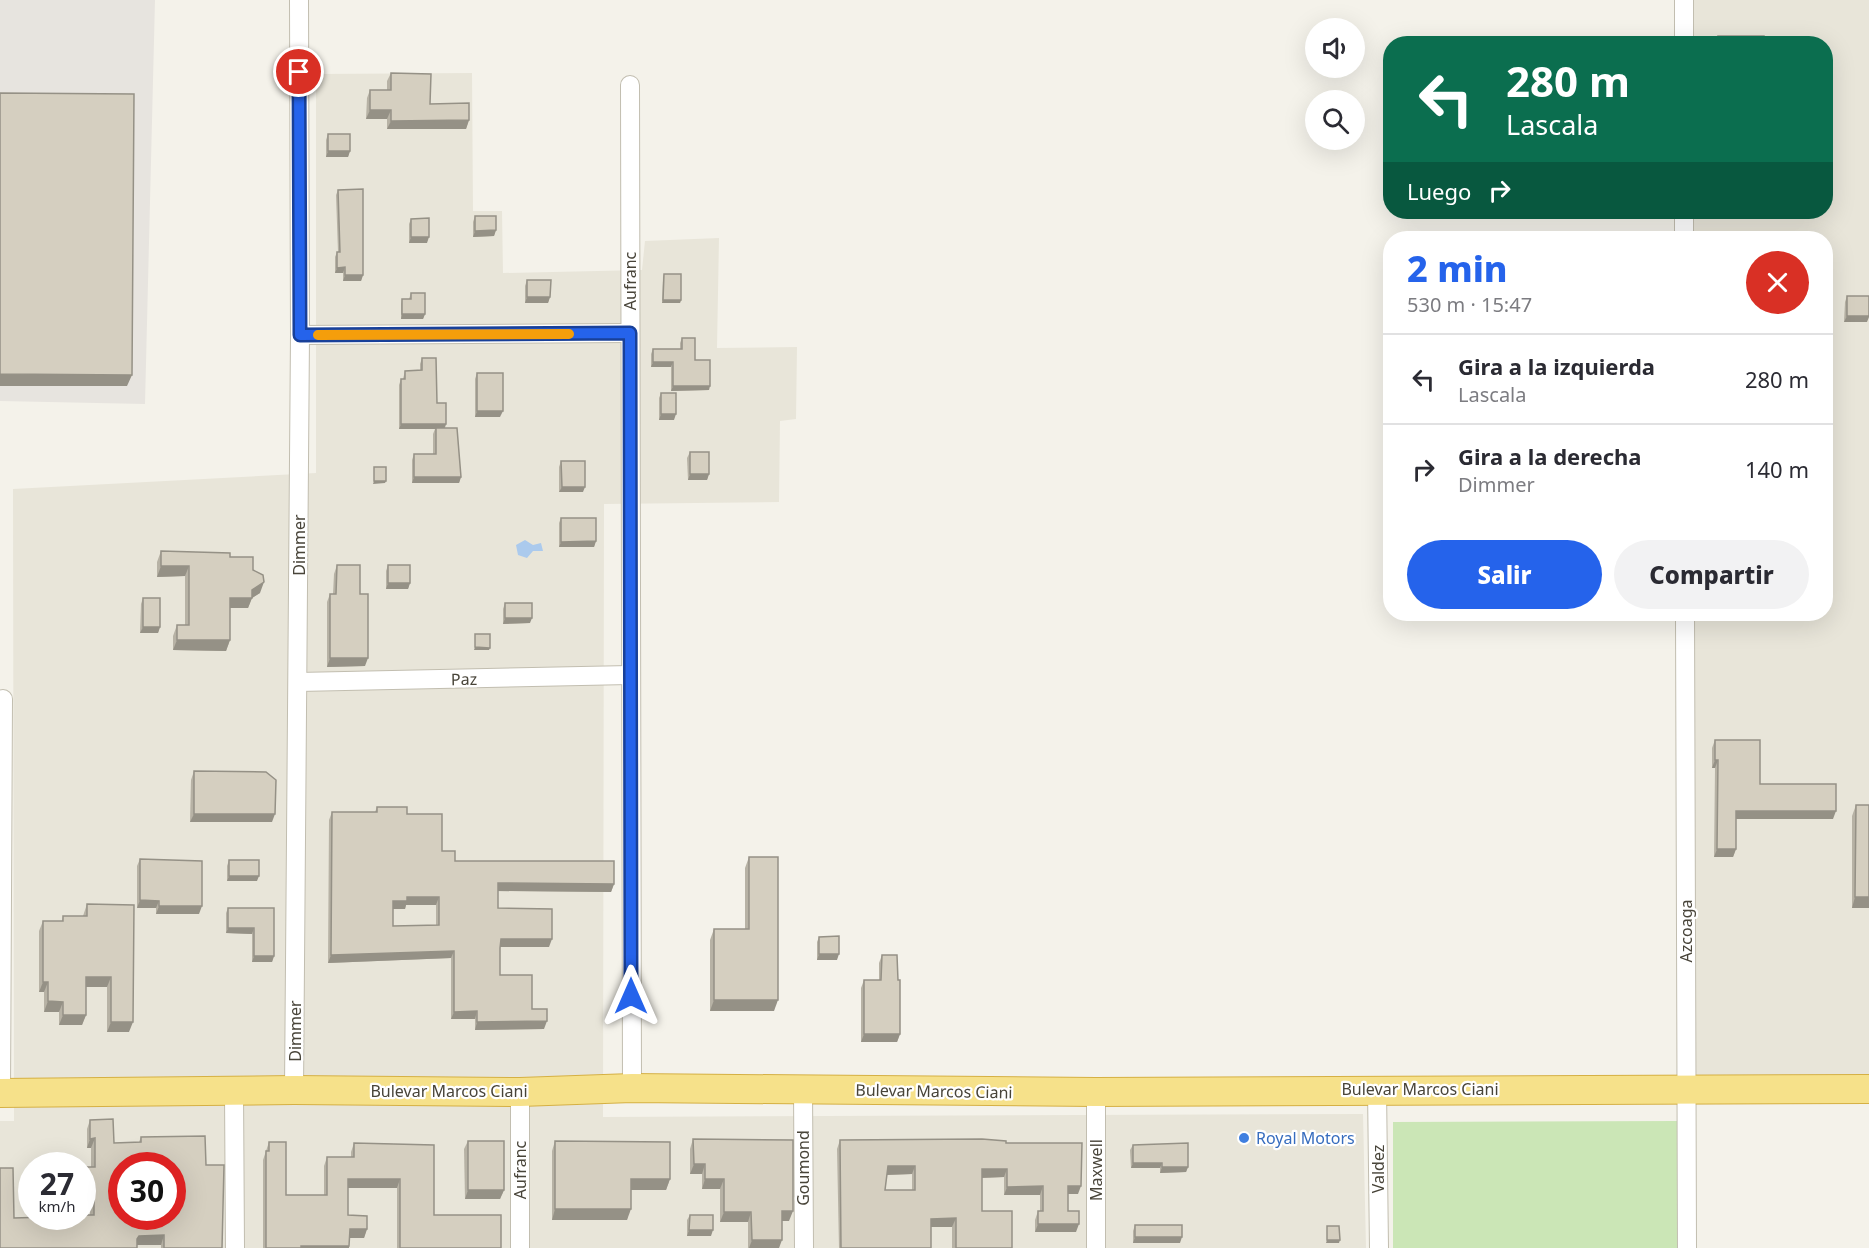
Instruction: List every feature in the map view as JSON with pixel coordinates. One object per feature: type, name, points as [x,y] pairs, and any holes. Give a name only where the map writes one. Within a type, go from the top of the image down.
[{"type":"highway","name":"Bulevar Marcos Ciani","points":[[0,1093],[294,1090],[520,1092],[632,1088],[1096,1092],[1377,1089],[1869,1089]]},
{"type":"street","name":"Dimmer","points":[[294,1090],[300,335],[299,0]]},
{"type":"street","points":[[1684,0],[1684,36]]},
{"type":"street","name":"Aufranc","points":[[630,85],[632,1088]]},
{"type":"street","points":[[300,335],[630,333]]},
{"type":"street","name":"Azcoaga","points":[[1685,621],[1687,1248]]},
{"type":"street","name":"Paz","points":[[298,682],[630,675]]},
{"type":"street","points":[[0,1093],[3,699]]},
{"type":"street","name":"Goumond","points":[[803,1089],[804,1248]]},
{"type":"street","name":"Valdez","points":[[1377,1089],[1378,1248]]},
{"type":"street","points":[[234,1092],[235,1248]]},
{"type":"street","name":"Aufranc","points":[[520,1092],[520,1248]]},
{"type":"street","name":"Maxwell","points":[[1096,1092],[1096,1248]]},
{"type":"shaded area","points":[[0,0],[155,0],[145,404],[0,401]]},
{"type":"shaded area","points":[[1684,0],[1869,0],[1869,1089],[1686,1088],[1685,621],[1833,621],[1833,231],[1684,231],[1684,219],[1833,219],[1833,36],[1684,36]]},
{"type":"shaded area","points":[[472,73],[473,211],[502,211],[503,273],[642,270],[645,241],[719,238],[717,348],[797,347],[796,419],[780,421],[779,502],[604,504],[603,1117],[1363,1114],[1366,1248],[0,1248],[0,1121],[14,1121],[13,489],[316,473],[316,74]]},
{"type":"green space","points":[[1677,1121],[1677,1248],[1393,1248],[1393,1122]]},
{"type":"water","points":[[525,540],[533,545],[541,543],[543,551],[533,551],[527,558],[518,555],[516,545]]},
{"type":"building","points":[[391,73],[431,74],[430,104],[469,103],[469,120],[391,121],[391,110],[370,110],[370,90],[391,90]]},
{"type":"building","points":[[0,93],[134,94],[132,375],[0,374]]},
{"type":"building","points":[[328,134],[350,134],[350,151],[328,151]]},
{"type":"building","points":[[363,189],[363,275],[345,275],[345,267],[337,268],[337,252],[340,252],[338,190]]},
{"type":"building","points":[[475,216],[496,216],[496,230],[475,231]]},
{"type":"building","points":[[429,218],[429,237],[411,237],[411,219]]},
{"type":"building","points":[[664,274],[681,274],[681,300],[663,300]]},
{"type":"building","points":[[527,280],[551,280],[550,297],[527,297]]},
{"type":"building","points":[[411,293],[425,293],[425,314],[402,314],[402,299],[411,299]]},
{"type":"building","points":[[1847,296],[1869,296],[1869,316],[1847,316]]},
{"type":"building","points":[[682,338],[695,338],[695,360],[710,360],[710,386],[673,386],[673,362],[653,362],[653,349],[682,349]]},
{"type":"building","points":[[422,358],[436,358],[437,403],[446,403],[446,424],[401,424],[401,379],[405,379],[405,371],[422,370]]},
{"type":"building","points":[[477,373],[503,373],[503,411],[477,411]]},
{"type":"building","points":[[661,393],[676,393],[676,414],[661,414]]},
{"type":"building","points":[[436,428],[457,428],[461,477],[414,477],[414,454],[436,454]]},
{"type":"building","points":[[690,452],[709,452],[709,474],[690,474]]},
{"type":"building","points":[[561,461],[585,461],[585,487],[562,487]]},
{"type":"building","points":[[374,467],[386,467],[386,481],[374,481]]},
{"type":"building","points":[[561,518],[596,518],[596,541],[561,542]]},
{"type":"building","points":[[161,551],[230,553],[230,557],[253,557],[253,570],[263,575],[264,582],[252,590],[252,598],[230,598],[230,640],[177,640],[177,625],[189,625],[189,566],[161,566]]},
{"type":"building","points":[[337,565],[360,565],[360,594],[368,594],[368,658],[330,658],[330,594],[336,594]]},
{"type":"building","points":[[388,565],[410,565],[410,583],[388,583]]},
{"type":"building","points":[[143,598],[160,598],[160,627],[143,627]]},
{"type":"building","points":[[505,603],[532,603],[532,618],[505,618]]},
{"type":"building","points":[[475,634],[490,634],[490,648],[475,647]]},
{"type":"building","points":[[1715,740],[1760,740],[1760,784],[1836,784],[1836,811],[1736,811],[1736,849],[1717,849],[1718,760],[1715,760]]},
{"type":"building","points":[[194,771],[266,772],[276,780],[275,814],[194,814]]},
{"type":"building","points":[[1856,805],[1869,805],[1869,897],[1855,897]]},
{"type":"building","points":[[377,807],[407,807],[407,814],[442,814],[442,851],[455,851],[455,861],[614,861],[614,884],[498,883],[498,908],[552,909],[552,939],[501,939],[500,948],[500,975],[532,975],[532,1009],[547,1009],[547,1021],[477,1022],[477,1011],[454,1012],[454,951],[331,955],[332,812],[377,812]],"holes":[[[407,897],[439,897],[439,925],[393,926],[393,901],[407,901]]]},
{"type":"building","points":[[749,857],[778,857],[778,1000],[714,1000],[714,929],[749,929]]},
{"type":"building","points":[[140,859],[202,861],[202,906],[159,906],[159,901],[140,900]]},
{"type":"building","points":[[229,860],[259,860],[259,876],[229,876]]},
{"type":"building","points":[[87,904],[134,905],[133,1022],[111,1022],[111,977],[86,977],[86,1015],[63,1015],[63,1002],[48,1001],[48,982],[43,982],[43,921],[63,921],[63,916],[87,916]]},
{"type":"building","points":[[228,908],[274,908],[274,956],[254,956],[254,928],[228,928]]},
{"type":"building","points":[[839,936],[839,954],[819,954],[819,937]]},
{"type":"building","points":[[882,955],[897,955],[898,980],[900,980],[900,1034],[864,1034],[864,980],[881,980]]},
{"type":"building","points":[[113,1119],[114,1143],[141,1142],[141,1137],[205,1136],[206,1165],[224,1165],[222,1248],[164,1248],[164,1235],[139,1236],[137,1248],[0,1248],[0,1168],[13,1168],[14,1218],[18,1218],[18,1230],[96,1230],[96,1152],[95,1138],[90,1139],[90,1120]]},
{"type":"building","points":[[693,1139],[793,1140],[793,1211],[782,1211],[782,1240],[752,1240],[751,1212],[724,1212],[724,1179],[705,1179],[705,1164],[694,1164]]},
{"type":"building","points":[[982,1139],[1006,1141],[1006,1143],[1082,1143],[1081,1186],[1068,1186],[1068,1211],[1079,1211],[1079,1224],[1038,1224],[1038,1211],[1043,1211],[1043,1186],[1007,1187],[1007,1169],[982,1169],[982,1211],[1012,1211],[1012,1248],[956,1248],[956,1218],[931,1219],[931,1248],[841,1248],[840,1140]],"holes":[[[888,1166],[915,1166],[915,1190],[885,1190]]]},
{"type":"building","points":[[468,1141],[504,1141],[504,1190],[468,1190]]},
{"type":"building","points":[[555,1141],[670,1142],[670,1179],[631,1179],[631,1209],[555,1209]]},
{"type":"building","points":[[269,1142],[286,1142],[286,1195],[327,1195],[327,1157],[354,1157],[354,1143],[434,1145],[434,1215],[501,1215],[501,1248],[400,1248],[400,1179],[348,1179],[348,1215],[367,1216],[367,1229],[350,1229],[349,1246],[266,1248],[266,1151],[269,1151]]},
{"type":"building","points":[[1188,1143],[1188,1167],[1162,1167],[1162,1163],[1133,1163],[1133,1145]]},
{"type":"building","points":[[690,1215],[713,1215],[713,1230],[689,1230]]},
{"type":"building","points":[[1135,1225],[1182,1225],[1182,1237],[1135,1237]]},
{"type":"building","points":[[1327,1226],[1339,1226],[1340,1240],[1327,1240]]},
{"type":"slow traffic","points":[[318,335],[569,334]]},
{"type":"place","name":"Royal Motors","points":[[1244,1138]]},
{"type":"route","points":[[299,72],[300,335],[630,333],[631,996]]}]
